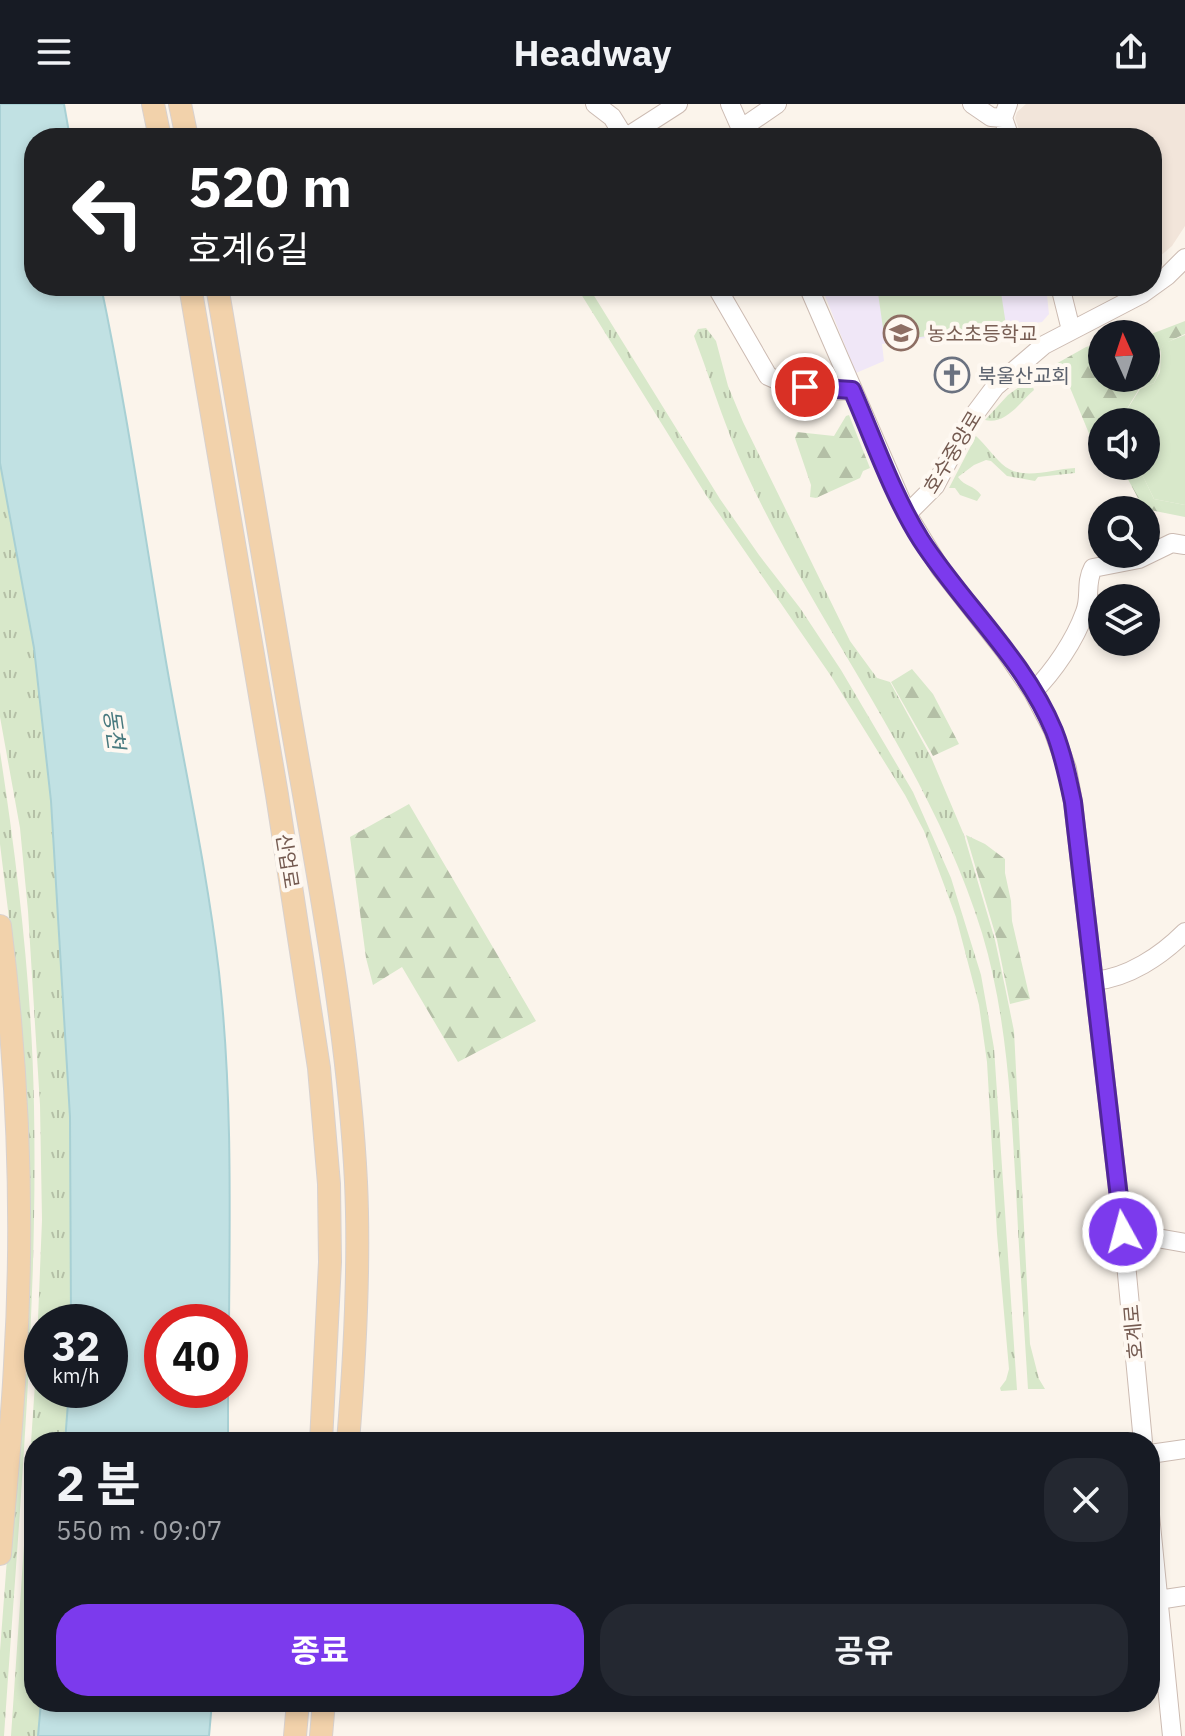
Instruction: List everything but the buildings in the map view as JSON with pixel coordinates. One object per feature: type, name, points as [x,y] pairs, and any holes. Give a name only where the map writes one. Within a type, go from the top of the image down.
[{"type":"main road","points":[[153,104],[158,128]]},
{"type":"main road","points":[[180,104],[185,128]]},
{"type":"main road","name":"산업로","points":[[192,296],[277,795],[319,1068],[329,1184],[330,1262],[322,1432]]},
{"type":"main road","name":"산업로","points":[[219,296],[304,797],[345,1063],[356,1181],[357,1257],[349,1432]]},
{"type":"main road","points":[[0,926],[7,984],[19,1229],[15,1364],[0,1554]]},
{"type":"main road","points":[[0,1098],[4,1228],[0,1365]]},
{"type":"main road","points":[[295,1736],[297,1712]]},
{"type":"main road","points":[[321,1736],[323,1712]]},
{"type":"street","points":[[595,104],[612,117],[619,128]]},
{"type":"street","points":[[641,128],[678,104]]},
{"type":"street","points":[[730,104],[742,128]]},
{"type":"street","points":[[750,128],[777,104]]},
{"type":"street","points":[[972,104],[991,117],[1005,111]]},
{"type":"street","name":"호수중앙로","points":[[1162,280],[1185,258]]},
{"type":"street","points":[[722,296],[768,376],[788,384],[821,390],[852,390]]},
{"type":"street","name":"호계로","points":[[812,296],[907,514],[940,568],[1033,692],[1053,730],[1067,769],[1123,1232],[1142,1432]]},
{"type":"street","points":[[1062,296],[1071,330]]},
{"type":"street","name":"호수중앙로","points":[[907,514],[935,486],[968,423],[987,396],[1022,362],[1044,345],[1138,296]]},
{"type":"street","points":[[1033,692],[1057,662],[1085,611],[1088,579],[1093,568],[1139,559],[1172,543],[1185,545]]},
{"type":"street","points":[[1094,981],[1113,978],[1148,961],[1165,951],[1185,932]]},
{"type":"street","points":[[1123,1232],[1185,1243]]},
{"type":"street","points":[[1160,1453],[1185,1449]]},
{"type":"street","points":[[1160,1600],[1185,1596]]},
{"type":"street","points":[[1160,1619],[1172,1736]]},
{"type":"shaded area","points":[[1026,104],[1185,104],[1185,226],[1172,246],[1162,254],[1162,128],[1018,128],[1015,118]]},
{"type":"shaded area","name":"농소초등학교","points":[[825,296],[1047,296],[1049,314],[1042,322],[882,344],[884,361],[856,373]]},
{"type":"green space","points":[[582,296],[594,296],[720,499],[841,670],[913,792],[951,878],[981,975],[994,1048],[1017,1390],[1001,1391],[1000,1388],[1009,1369],[987,1062],[979,1005],[956,917],[924,831],[905,795],[831,676],[706,495]]},
{"type":"green space","points":[[878,296],[1002,296],[1006,325],[885,342]]},
{"type":"green space","points":[[1185,321],[1185,334],[1165,344],[1160,353],[1160,331]]},
{"type":"green space","points":[[706,328],[716,341],[728,386],[743,422],[850,641],[877,678],[890,682],[931,757],[964,835],[995,940],[1014,1031],[1030,1344],[1039,1379],[1045,1389],[1028,1389],[1006,1060],[997,996],[982,933],[948,843],[927,799],[797,571],[748,477],[694,336],[698,329]]},
{"type":"green space","points":[[1185,335],[1185,505],[1153,496],[1145,480],[1160,480],[1160,408],[1128,408],[1138,392],[1160,392],[1161,349],[1165,343]]},
{"type":"green space","points":[[1086,347],[1088,392],[1137,392],[1127,408],[1088,408],[1088,431],[1066,378],[1059,374],[1048,381],[1038,374]]},
{"type":"green space","points":[[1030,379],[1034,390],[1012,411],[1000,419],[985,420],[1008,395]]},
{"type":"green space","points":[[849,415],[870,468],[863,471],[860,478],[816,498],[810,497],[811,485],[795,438],[797,432],[834,436]]},
{"type":"green space","points":[[976,436],[998,461],[1018,472],[1075,468],[1075,473],[1038,477],[1035,481],[1007,476],[986,460],[958,477],[981,495],[977,501],[960,495],[955,488],[949,488]]},
{"type":"green space","points":[[0,463],[34,648],[51,801],[70,1117],[71,1304],[39,1304],[42,1220],[40,1105],[20,828],[0,717]]},
{"type":"green space","points":[[1128,480],[1145,480],[1153,496],[1137,496]]},
{"type":"green space","points":[[1160,500],[1185,505],[1185,517],[1160,512]]},
{"type":"green space","points":[[912,669],[933,694],[959,744],[933,756],[891,682]]},
{"type":"green space","points":[[0,752],[27,974],[33,1063],[34,1186],[31,1304],[24,1304],[26,1422],[4,1736],[0,1736],[0,1651],[14,1466],[17,985],[0,844]]},
{"type":"green space","points":[[409,804],[536,1021],[458,1062],[402,967],[373,985],[366,958],[350,837]]},
{"type":"green space","points":[[966,835],[1005,859],[1012,921],[1030,999],[1010,1004],[997,940]]},
{"type":"green space","points":[[33,1408],[68,1408],[66,1432],[32,1432]]},
{"type":"green space","points":[[24,1545],[24,1712],[40,1712],[38,1736],[11,1736]]},
{"type":"water","name":"동천","points":[[0,104],[64,104],[68,128],[24,128],[24,296],[103,296],[219,972],[229,1147],[229,1304],[144,1304],[144,1408],[228,1408],[228,1432],[66,1432],[68,1408],[128,1408],[128,1304],[71,1304],[70,1117],[51,801],[34,648],[0,463]]},
{"type":"water","points":[[40,1712],[211,1712],[209,1736],[38,1736]]},
{"type":"place","name":"농소초등학교","points":[[901,333]]},
{"type":"place","name":"북울산교회","points":[[952,375]]},
{"type":"route","points":[[805,387],[852,390],[920,538],[1005,651],[1033,692],[1053,730],[1067,769],[1073,802],[1123,1232]]}]
